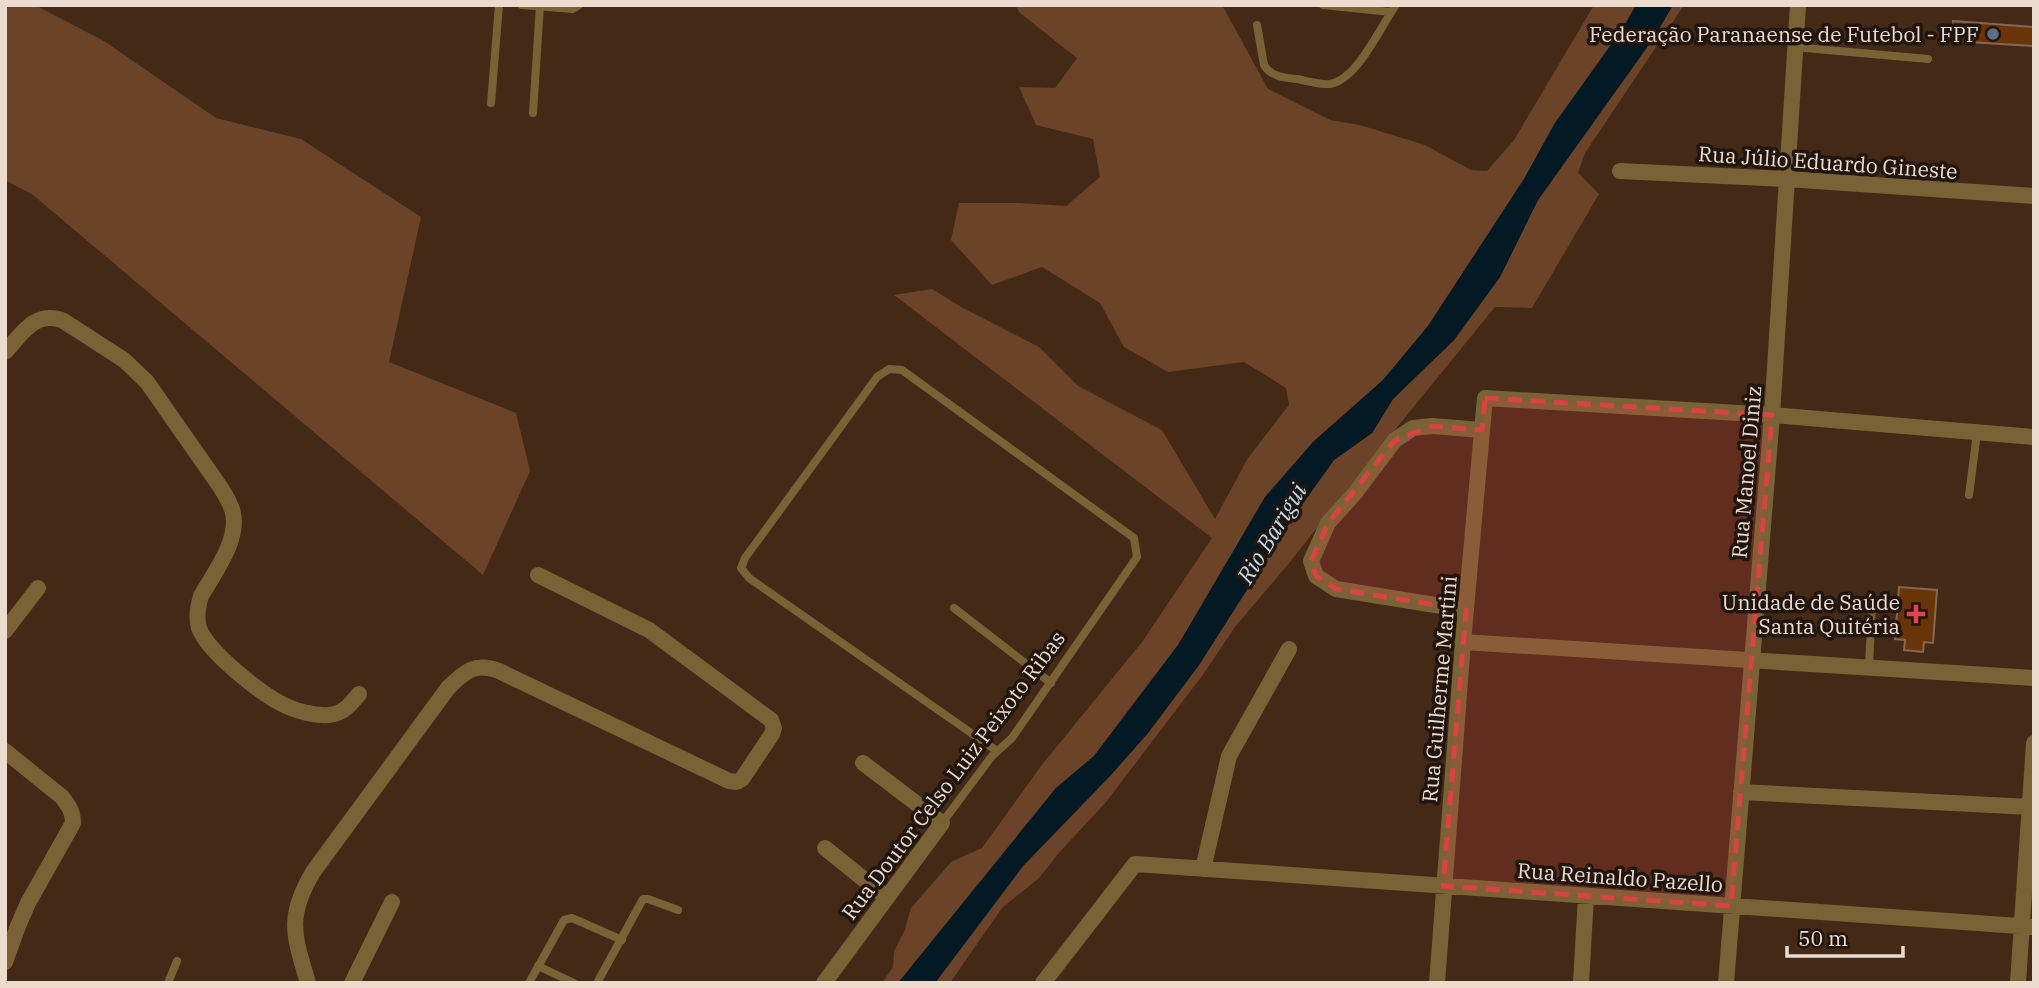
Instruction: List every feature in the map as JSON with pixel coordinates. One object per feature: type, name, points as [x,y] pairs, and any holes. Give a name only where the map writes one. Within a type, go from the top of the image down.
[{"type":"street","name":"Rua Manoel Diniz","points":[[1726,983],[1772,415],[1798,5]]},
{"type":"street","name":"Rua Júlio Eduardo Gineste","points":[[1620,171],[2034,196]]},
{"type":"street","points":[[5,352],[33,323],[42,317],[52,317],[62,320],[136,370],[221,488],[234,515],[230,539],[198,605],[197,619],[207,640],[239,673],[285,706],[329,715],[343,711],[359,694]]},
{"type":"street","name":"Rua Guilherme Martini","points":[[1437,983],[1485,398],[1772,415]]},
{"type":"street","points":[[1772,415],[2034,437]]},
{"type":"street","points":[[1466,610],[1336,589],[1316,576],[1311,561],[1328,523],[1355,493],[1395,440],[1413,428],[1432,426],[1482,430]]},
{"type":"street","points":[[308,983],[295,938],[294,916],[303,888],[327,853],[350,834],[363,803],[448,688],[469,670],[479,666],[488,667],[729,781],[737,782],[742,779],[772,734],[774,728],[771,720],[649,629],[538,575]]},
{"type":"street","points":[[5,631],[38,588]]},
{"type":"street","points":[[1464,642],[2034,678]]},
{"type":"street","points":[[1203,869],[1229,756],[1289,649]]},
{"type":"street","points":[[2018,983],[2028,927],[2034,743]]},
{"type":"street","points":[[5,751],[62,797],[69,806],[73,823],[23,915],[5,962]]},
{"type":"street","points":[[863,763],[942,823]]},
{"type":"street","points":[[1741,792],[2031,799]]},
{"type":"street","name":"Rua Doutor Celso Luiz Peixoto Ribas","points":[[824,983],[942,823]]},
{"type":"street","points":[[825,848],[887,898]]},
{"type":"street","name":"Rua Reinaldo Pazello","points":[[1046,982],[1135,864],[2028,927]]},
{"type":"street","points":[[1581,983],[1586,896]]},
{"type":"street","points":[[352,983],[392,902]]},
{"type":"lane","points":[[491,103],[499,5]]},
{"type":"lane","points":[[522,5],[573,9],[579,5]]},
{"type":"lane","points":[[1257,25],[1267,70],[1285,78],[1330,84],[1348,75],[1361,60],[1393,8],[1323,5]]},
{"type":"lane","points":[[533,113],[540,6]]},
{"type":"lane","points":[[1794,47],[1928,59]]},
{"type":"lane","name":"Rua Doutor Celso Luiz Peixoto Ribas","points":[[942,823],[997,751],[1012,738],[1137,557],[1134,538],[902,370],[889,369],[877,377],[745,558],[741,568],[749,578],[997,751]]},
{"type":"lane","points":[[1969,495],[1977,433]]},
{"type":"lane","points":[[1869,666],[1872,603]]},
{"type":"lane","points":[[954,608],[1051,683]]},
{"type":"lane","points":[[597,983],[643,899],[678,910]]},
{"type":"lane","points":[[529,983],[564,920],[572,918],[622,940]]},
{"type":"lane","points":[[168,983],[177,961]]},
{"type":"lane","points":[[538,966],[573,983]]},
{"type":"highlighted area","points":[[1485,398],[1772,415],[1731,906],[1443,886],[1466,610],[1336,589],[1316,576],[1311,561],[1328,523],[1395,440],[1432,426],[1482,430]]},
{"type":"shaded area","points":[[5,5],[35,5],[104,41],[216,118],[301,139],[421,217],[389,362],[516,413],[530,471],[483,575],[33,195],[5,180]]},
{"type":"shaded area","points":[[1015,5],[1222,5],[1268,89],[1330,120],[1360,125],[1425,145],[1471,170],[1487,171],[1514,140],[1594,5],[1636,5],[1623,28],[1555,123],[1524,179],[1428,326],[1383,380],[1313,442],[1178,645],[1094,756],[1056,788],[898,983],[882,983],[893,967],[894,951],[904,932],[911,908],[951,862],[982,848],[1041,766],[1142,642],[1212,538],[894,295],[932,289],[1039,347],[1078,386],[1162,430],[1215,519],[1248,458],[1289,405],[1286,388],[1244,362],[1168,372],[1124,347],[1100,303],[1042,267],[992,285],[951,240],[959,203],[1066,206],[1100,177],[1093,139],[1036,125],[1019,87],[1055,88],[1077,58],[1020,13]]},
{"type":"shaded area","points":[[1673,5],[1684,5],[1585,153],[1578,173],[1599,194],[1532,308],[1495,307],[1235,627],[1202,676],[1106,802],[1039,878],[1002,908],[950,983],[935,983],[1023,866],[1148,733],[1199,665],[1296,513],[1334,460],[1372,433],[1393,399],[1454,340],[1500,277],[1538,200],[1653,39]]},
{"type":"water","name":"Rio Barigui","points":[[1636,5],[1673,5],[1653,39],[1538,200],[1500,277],[1454,340],[1393,399],[1372,433],[1334,460],[1296,513],[1199,665],[1148,733],[1023,866],[935,983],[898,983],[1056,788],[1094,756],[1178,645],[1265,497],[1313,442],[1383,380],[1428,326],[1524,179],[1555,123],[1623,28]]},
{"type":"building","name":"Federação Paranaense de Futebol - FPF","points":[[1953,21],[2034,27],[2034,46],[1952,41]]},
{"type":"building","name":"Unidade de Saúde Santa Quitéria","points":[[1899,587],[1937,590],[1933,643],[1924,642],[1923,652],[1904,650],[1905,640],[1895,639]]},
{"type":"place","name":"Federação Paranaense de Futebol - FPF","points":[[1993,34]]},
{"type":"place","name":"Unidade de Saúde Santa Quitéria","points":[[1916,614]]}]
